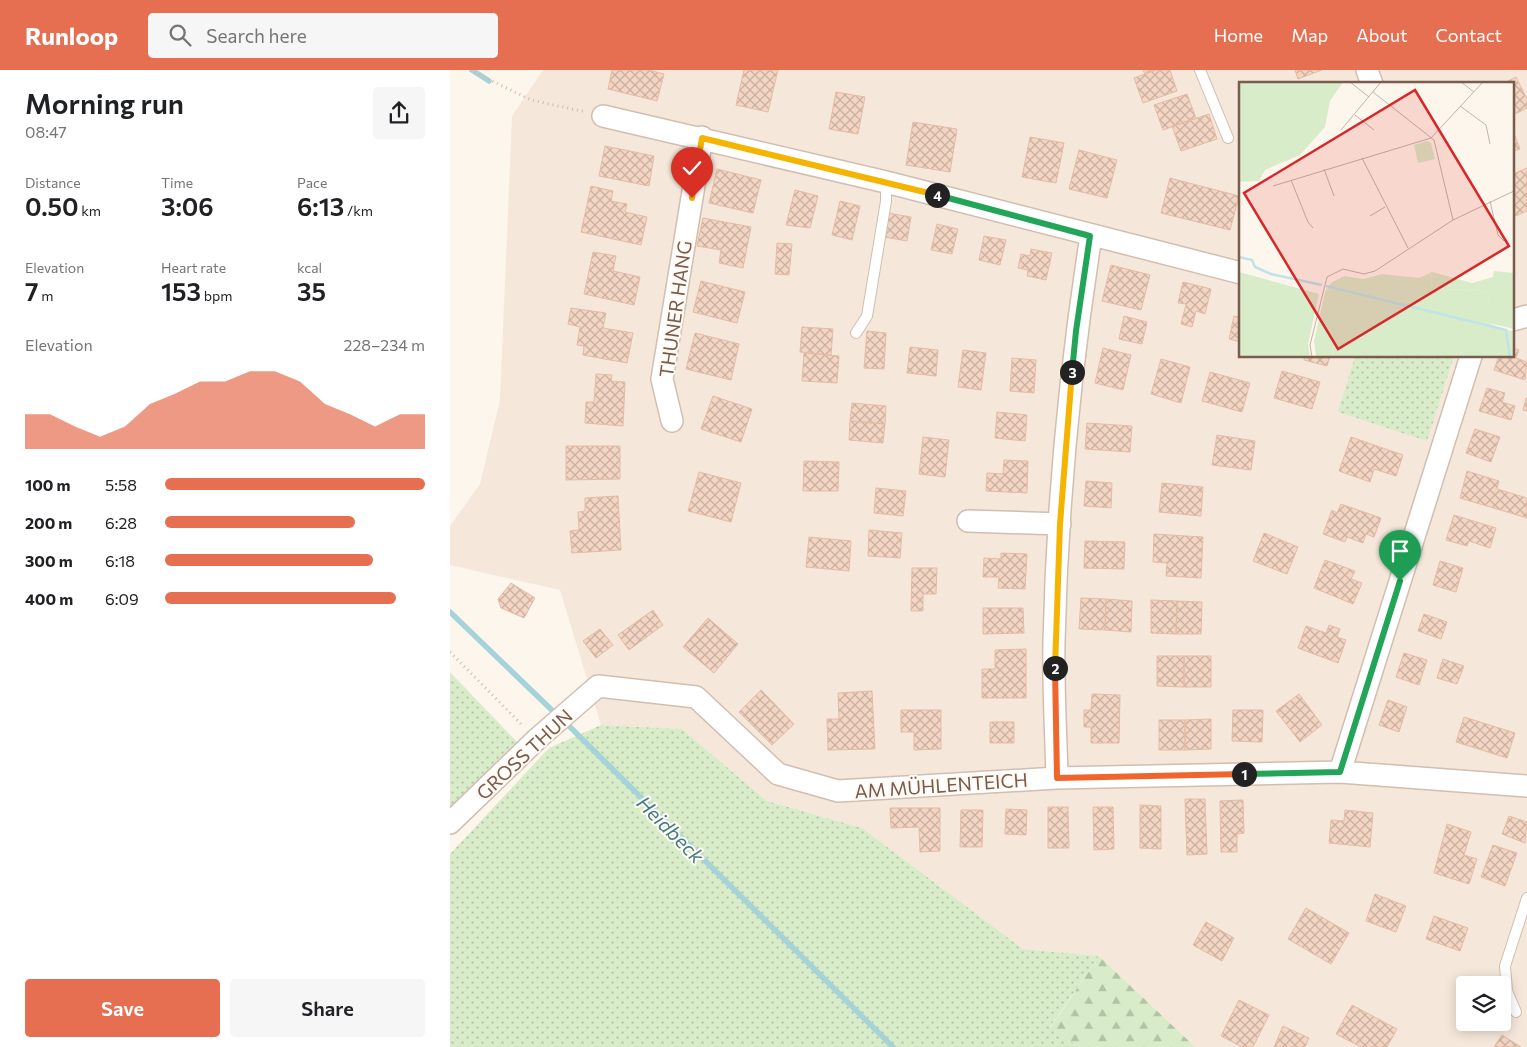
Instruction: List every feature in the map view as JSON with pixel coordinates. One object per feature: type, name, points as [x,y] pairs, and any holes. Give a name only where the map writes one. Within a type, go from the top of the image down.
[{"type":"street","points":[[1367,70],[1371,82]]},
{"type":"street","points":[[603,116],[886,182],[1239,273]]},
{"type":"street","name":"THUNER HANG","points":[[672,421],[662,379],[702,138]]},
{"type":"street","points":[[1057,778],[1054,642],[1060,524],[1076,331],[1090,236]]},
{"type":"street","points":[[1514,320],[1527,316]]},
{"type":"street","points":[[1340,772],[1470,358]]},
{"type":"street","points":[[968,521],[1060,524]]},
{"type":"street","name":"AM MÜHLENTEICH","points":[[598,686],[696,697],[778,774],[838,791],[1057,778],[1340,772],[1527,786]]},
{"type":"street","name":"GROSS THUN","points":[[450,823],[537,739],[598,686]]},
{"type":"lane","points":[[1200,70],[1228,138]]},
{"type":"lane","points":[[856,333],[867,316],[886,201],[886,182]]},
{"type":"lane","points":[[1516,1012],[1506,992],[1505,966],[1527,898]]},
{"type":"path","points":[[470,70],[531,100],[603,116]]},
{"type":"path","points":[[450,652],[537,739]]},
{"type":"shaded area","points":[[543,70],[1527,70],[1527,1047],[1195,1047],[1099,956],[1023,949],[862,828],[767,801],[682,729],[601,725],[560,590],[450,565],[450,526],[480,484],[500,400],[512,116]]},
{"type":"green space","points":[[1354,358],[1453,358],[1427,441],[1338,412]]},
{"type":"green space","points":[[450,672],[517,742],[450,812]]},
{"type":"green space","points":[[601,725],[682,729],[767,801],[862,828],[1023,949],[1099,956],[1050,1027],[1079,1047],[450,1047],[450,854],[549,748]]},
{"type":"green space","points":[[1099,956],[1195,1047],[1079,1047],[1050,1028]]},
{"type":"building","points":[[612,70],[649,70],[664,74],[657,101],[608,89]]},
{"type":"building","points":[[744,70],[778,70],[768,112],[736,105]]},
{"type":"building","points":[[1143,70],[1156,70],[1145,74]]},
{"type":"building","points":[[1156,70],[1170,70],[1177,91],[1143,103],[1134,78]]},
{"type":"building","points":[[1295,70],[1322,70],[1298,79]]},
{"type":"building","points":[[1516,77],[1527,99],[1527,108],[1514,114],[1514,82],[1506,82]]},
{"type":"building","points":[[836,92],[865,97],[858,134],[829,129]]},
{"type":"building","points":[[1187,94],[1196,118],[1163,130],[1154,105]]},
{"type":"building","points":[[1209,114],[1217,139],[1181,151],[1172,126]]},
{"type":"building","points":[[913,122],[957,129],[950,172],[906,165]]},
{"type":"building","points":[[1514,134],[1520,149],[1514,151]]},
{"type":"building","points":[[1030,137],[1064,143],[1056,183],[1022,177]]},
{"type":"building","points":[[605,146],[654,156],[649,186],[599,176]]},
{"type":"building","points":[[1079,150],[1117,160],[1107,198],[1069,189]]},
{"type":"building","points":[[1527,168],[1527,211],[1514,217],[1514,174]]},
{"type":"building","points":[[717,169],[761,180],[753,213],[709,203]]},
{"type":"building","points":[[1170,178],[1239,196],[1230,230],[1161,213]]},
{"type":"building","points":[[591,186],[613,191],[611,201],[627,204],[625,212],[647,217],[641,245],[581,232]]},
{"type":"building","points":[[795,190],[818,196],[810,228],[786,225]]},
{"type":"building","points":[[840,201],[860,206],[852,240],[832,235]]},
{"type":"building","points":[[888,213],[911,217],[907,241],[884,237]]},
{"type":"building","points":[[703,218],[751,227],[743,268],[719,263],[721,250],[697,246]]},
{"type":"building","points":[[937,224],[958,229],[952,254],[931,250]]},
{"type":"building","points":[[984,236],[1006,240],[1000,265],[979,260]]},
{"type":"building","points":[[777,243],[792,244],[789,275],[775,274]]},
{"type":"building","points":[[1031,249],[1052,253],[1046,280],[1027,276],[1028,270],[1018,268],[1021,254],[1030,256]]},
{"type":"building","points":[[593,252],[616,256],[613,271],[640,277],[634,305],[584,294]]},
{"type":"building","points":[[1111,265],[1150,275],[1141,310],[1102,301]]},
{"type":"building","points":[[701,281],[745,292],[737,323],[693,312]]},
{"type":"building","points":[[1183,282],[1211,289],[1205,314],[1196,311],[1192,327],[1181,324],[1186,304],[1178,303]]},
{"type":"building","points":[[571,308],[606,313],[603,328],[633,333],[627,363],[583,355],[584,346],[577,345],[580,327],[568,324]]},
{"type":"building","points":[[1239,312],[1239,342],[1229,339],[1234,316],[1238,317]]},
{"type":"building","points":[[1124,316],[1147,322],[1142,344],[1119,339]]},
{"type":"building","points":[[802,327],[833,329],[831,355],[800,352]]},
{"type":"building","points":[[867,331],[886,333],[884,369],[864,368]]},
{"type":"building","points":[[695,333],[739,344],[731,380],[686,369]]},
{"type":"building","points":[[910,347],[938,350],[936,376],[907,373]]},
{"type":"building","points":[[1103,348],[1131,355],[1123,390],[1095,383]]},
{"type":"building","points":[[1514,348],[1519,350],[1516,358],[1527,362],[1525,380],[1494,370],[1498,358],[1514,358]]},
{"type":"building","points":[[963,350],[986,353],[981,390],[958,387]]},
{"type":"building","points":[[804,353],[839,356],[837,383],[802,381]]},
{"type":"building","points":[[1012,358],[1036,360],[1034,393],[1010,391]]},
{"type":"building","points":[[1304,358],[1329,358],[1327,366],[1304,360]]},
{"type":"building","points":[[1161,359],[1190,367],[1181,403],[1151,394]]},
{"type":"building","points":[[1282,371],[1320,382],[1312,409],[1274,398]]},
{"type":"building","points":[[1210,372],[1250,383],[1242,412],[1202,401]]},
{"type":"building","points":[[596,374],[612,375],[611,381],[625,382],[623,426],[585,423],[586,402],[594,402]]},
{"type":"building","points":[[1487,388],[1505,393],[1502,402],[1515,406],[1511,420],[1479,411]]},
{"type":"building","points":[[713,396],[752,409],[741,442],[701,429]]},
{"type":"building","points":[[1527,398],[1527,411],[1523,410]]},
{"type":"building","points":[[852,403],[886,406],[885,424],[850,421]]},
{"type":"building","points":[[997,412],[1027,415],[1025,441],[995,438]]},
{"type":"building","points":[[850,421],[885,424],[883,443],[849,440]]},
{"type":"building","points":[[1087,423],[1132,426],[1130,452],[1085,449]]},
{"type":"building","points":[[1475,429],[1500,437],[1491,462],[1466,453]]},
{"type":"building","points":[[1217,435],[1255,441],[1251,470],[1212,465]]},
{"type":"building","points":[[923,437],[949,440],[945,477],[919,474]]},
{"type":"building","points":[[1351,437],[1403,455],[1396,476],[1374,469],[1370,482],[1339,471]]},
{"type":"building","points":[[566,446],[620,446],[620,479],[566,480]]},
{"type":"building","points":[[1004,460],[1028,461],[1027,493],[986,491],[987,473],[1003,474]]},
{"type":"building","points":[[804,461],[839,462],[838,491],[803,491]]},
{"type":"building","points":[[1467,471],[1499,481],[1497,489],[1527,498],[1527,518],[1460,498]]},
{"type":"building","points":[[699,472],[741,483],[731,522],[688,511]]},
{"type":"building","points":[[1086,481],[1112,483],[1111,508],[1084,506]]},
{"type":"building","points":[[1162,483],[1203,487],[1201,516],[1159,512]]},
{"type":"building","points":[[876,488],[906,491],[903,516],[874,513]]},
{"type":"building","points":[[618,496],[621,550],[572,553],[570,531],[579,530],[578,512],[585,511],[585,498]]},
{"type":"building","points":[[1341,504],[1381,518],[1374,537],[1366,534],[1363,543],[1347,537],[1345,542],[1323,534],[1332,510],[1337,513]]},
{"type":"building","points":[[1454,515],[1496,528],[1490,548],[1469,541],[1467,546],[1446,540]]},
{"type":"building","points":[[869,530],[902,533],[900,558],[868,556]]},
{"type":"building","points":[[1264,533],[1298,547],[1287,574],[1253,561]]},
{"type":"building","points":[[1154,534],[1203,537],[1201,578],[1166,576],[1167,563],[1153,562]]},
{"type":"building","points":[[809,537],[851,541],[849,571],[806,567]]},
{"type":"building","points":[[1085,541],[1125,542],[1124,569],[1084,568]]},
{"type":"building","points":[[1001,553],[1027,554],[1025,589],[998,588],[999,577],[983,577],[984,558],[1001,559]]},
{"type":"building","points":[[1325,560],[1355,571],[1351,579],[1362,583],[1353,604],[1314,588]]},
{"type":"building","points":[[1440,561],[1463,568],[1456,592],[1433,585]]},
{"type":"building","points":[[912,568],[937,568],[936,594],[923,594],[923,611],[911,611]]},
{"type":"building","points":[[511,583],[535,598],[524,618],[501,608],[498,599]]},
{"type":"building","points":[[1081,598],[1106,599],[1105,630],[1079,629]]},
{"type":"building","points":[[1106,599],[1132,601],[1131,632],[1105,630]]},
{"type":"building","points":[[1151,600],[1177,601],[1176,634],[1151,633]]},
{"type":"building","points":[[1177,601],[1202,602],[1201,634],[1176,634]]},
{"type":"building","points":[[983,608],[1023,608],[1024,633],[983,634]]},
{"type":"building","points":[[653,610],[663,625],[629,650],[618,635]]},
{"type":"building","points":[[1424,614],[1447,622],[1441,639],[1418,631]]},
{"type":"building","points":[[708,618],[738,644],[714,673],[683,647]]},
{"type":"building","points":[[1329,625],[1340,629],[1337,637],[1346,640],[1338,663],[1298,648],[1306,626],[1326,633]]},
{"type":"building","points":[[600,629],[613,645],[596,658],[583,641]]},
{"type":"building","points":[[1026,649],[1026,698],[982,698],[982,669],[995,669],[995,650]]},
{"type":"building","points":[[1404,653],[1427,660],[1419,685],[1396,677]]},
{"type":"building","points":[[1157,656],[1184,656],[1184,687],[1157,686]]},
{"type":"building","points":[[1184,656],[1211,656],[1211,687],[1184,687]]},
{"type":"building","points":[[1443,659],[1464,666],[1457,684],[1437,678]]},
{"type":"building","points":[[761,690],[794,724],[772,745],[739,712]]},
{"type":"building","points":[[872,691],[875,749],[828,750],[827,719],[839,719],[838,693]]},
{"type":"building","points":[[1092,694],[1120,695],[1119,743],[1091,743],[1091,727],[1084,727],[1084,710],[1091,710]]},
{"type":"building","points":[[1299,694],[1322,725],[1300,742],[1276,711]]},
{"type":"building","points":[[1388,700],[1407,707],[1399,732],[1379,725]]},
{"type":"building","points":[[901,710],[941,710],[941,749],[914,750],[914,732],[901,732]]},
{"type":"building","points":[[1233,710],[1263,710],[1262,742],[1232,741]]},
{"type":"building","points":[[1464,717],[1515,733],[1507,758],[1456,742]]},
{"type":"building","points":[[1211,719],[1211,749],[1185,750],[1185,720]]},
{"type":"building","points":[[1159,720],[1185,720],[1185,750],[1159,750]]},
{"type":"building","points":[[990,722],[1014,722],[1014,743],[990,743]]},
{"type":"building","points":[[1185,799],[1205,799],[1207,854],[1187,855]]},
{"type":"building","points":[[1243,800],[1244,833],[1237,834],[1237,852],[1221,852],[1220,801]]},
{"type":"building","points":[[1140,805],[1161,806],[1161,849],[1140,848]]},
{"type":"building","points":[[1048,807],[1068,807],[1069,848],[1048,848]]},
{"type":"building","points":[[1093,807],[1113,807],[1114,849],[1094,850]]},
{"type":"building","points":[[890,808],[940,808],[940,851],[920,852],[919,827],[891,828]]},
{"type":"building","points":[[1006,809],[1027,810],[1026,835],[1005,834]]},
{"type":"building","points":[[961,810],[983,810],[982,847],[960,847]]},
{"type":"building","points":[[1345,810],[1373,813],[1370,847],[1329,843],[1331,820],[1344,821]]},
{"type":"building","points":[[1509,816],[1527,822],[1525,843],[1502,834]]},
{"type":"building","points":[[1447,824],[1471,832],[1464,855],[1477,859],[1469,884],[1434,873]]},
{"type":"building","points":[[1493,845],[1517,853],[1505,886],[1481,877]]},
{"type":"building","points":[[1375,894],[1406,906],[1396,932],[1366,921]]},
{"type":"building","points":[[1306,908],[1349,933],[1331,964],[1288,939]]},
{"type":"building","points":[[1434,916],[1468,928],[1460,951],[1426,939]]},
{"type":"building","points":[[1206,922],[1234,938],[1222,961],[1193,945]]},
{"type":"building","points":[[1239,1000],[1269,1015],[1253,1047],[1242,1047],[1221,1036]]},
{"type":"building","points":[[1352,1005],[1397,1029],[1387,1047],[1361,1047],[1336,1034]]},
{"type":"building","points":[[1283,1026],[1309,1038],[1305,1047],[1274,1047]]},
{"type":"building","points":[[1502,1035],[1521,1047],[1494,1047]]},
{"type":"waterway","points":[[472,70],[489,81]]},
{"type":"waterway","name":"Heidbeck","points":[[450,612],[557,715]]},
{"type":"waterway","name":"Heidbeck","points":[[564,721],[893,1047]]},
{"type":"route","points":[[692,198],[702,138],[886,182],[1090,236],[1076,331],[1060,524],[1054,642],[1057,778],[1340,772],[1400,581]]}]
